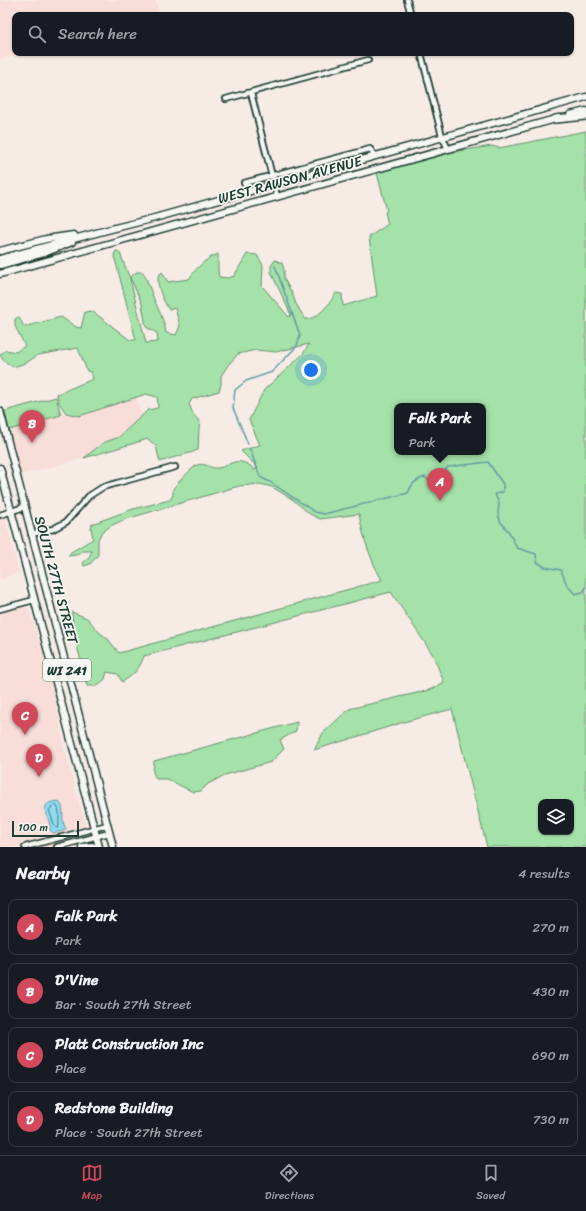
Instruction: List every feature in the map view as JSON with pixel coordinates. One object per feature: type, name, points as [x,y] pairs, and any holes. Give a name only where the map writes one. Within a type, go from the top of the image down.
[{"type":"highway","points":[[556,119],[586,116]]},
{"type":"main road","name":"WEST RAWSON AVENUE","points":[[0,259],[100,231],[151,219],[442,136],[586,97]]},
{"type":"main road","name":"WEST RAWSON AVENUE","points":[[0,274],[586,111]]},
{"type":"main road","points":[[151,219],[154,231]]},
{"type":"main road","points":[[0,251],[46,239],[100,231]]},
{"type":"main road","points":[[0,265],[44,253],[72,242],[82,236]]},
{"type":"main road","name":"SOUTH 27TH STREET","points":[[0,411],[113,847]]},
{"type":"main road","points":[[0,420],[4,428]]},
{"type":"main road","name":"SOUTH 27TH STREET","points":[[0,468],[99,847]]},
{"type":"main road","points":[[82,847],[95,847]]},
{"type":"street","points":[[407,0],[410,12]]},
{"type":"street","points":[[422,56],[442,136],[448,149]]},
{"type":"street","points":[[226,99],[368,60]]},
{"type":"street","points":[[251,93],[277,196]]},
{"type":"street","points":[[244,183],[370,149],[374,156]]},
{"type":"street","points":[[31,534],[53,529],[66,522],[89,496],[103,487],[175,467]]},
{"type":"street","points":[[0,515],[24,508]]},
{"type":"street","points":[[0,609],[34,600]]},
{"type":"street","points":[[28,847],[107,826]]},
{"type":"street","points":[[57,847],[109,833]]},
{"type":"shaded area","points":[[0,0],[155,0],[159,12],[12,12],[12,56],[0,59]]},
{"type":"shaded area","points":[[136,395],[148,439],[21,475],[9,430]]},
{"type":"shaded area","points":[[0,519],[4,519],[6,522],[19,573],[0,579]]},
{"type":"shaded area","points":[[24,606],[29,610],[42,649],[57,708],[63,742],[83,817],[93,847],[0,847],[0,612]]},
{"type":"green space","points":[[586,131],[586,847],[487,847],[452,709],[404,722],[314,750],[323,733],[349,709],[429,690],[444,682],[433,655],[391,592],[144,656],[136,671],[122,682],[118,674],[107,672],[105,679],[97,686],[87,686],[73,629],[72,612],[87,618],[99,632],[108,639],[119,653],[382,580],[368,548],[359,514],[320,519],[310,514],[292,499],[272,487],[260,484],[239,486],[126,519],[112,525],[101,533],[98,540],[98,555],[90,564],[84,566],[83,563],[88,559],[92,551],[82,551],[76,555],[68,556],[71,552],[93,539],[91,528],[92,524],[133,509],[170,500],[173,495],[174,487],[197,465],[203,464],[212,468],[217,468],[235,462],[242,462],[252,467],[254,470],[258,468],[241,451],[260,445],[249,420],[264,390],[303,354],[309,344],[276,352],[256,350],[238,354],[221,376],[219,391],[192,399],[189,404],[193,414],[200,422],[198,450],[160,462],[156,446],[148,439],[84,458],[103,443],[119,437],[148,410],[158,408],[157,397],[146,394],[79,416],[66,413],[59,403],[57,394],[93,379],[91,372],[87,371],[78,348],[38,355],[26,363],[13,367],[3,360],[0,355],[6,350],[16,352],[25,346],[15,326],[15,319],[19,317],[24,327],[61,317],[76,327],[81,328],[85,312],[92,311],[130,340],[136,340],[114,255],[116,251],[120,253],[130,279],[146,343],[158,342],[157,333],[146,327],[142,304],[130,277],[137,272],[143,272],[163,320],[166,333],[176,335],[180,326],[175,308],[169,310],[159,289],[158,276],[162,272],[168,282],[189,279],[195,270],[218,254],[219,277],[228,278],[234,276],[247,254],[257,255],[263,265],[262,286],[289,317],[291,315],[271,272],[271,266],[275,260],[282,263],[284,279],[305,319],[310,319],[319,314],[336,293],[342,294],[343,306],[377,296],[369,237],[388,224],[385,212],[387,211],[377,173],[458,151],[492,146],[499,148]]},
{"type":"green space","points":[[56,397],[61,415],[9,430],[5,411]]},
{"type":"green space","points":[[297,722],[296,731],[280,740],[284,749],[271,762],[225,775],[208,784],[201,791],[193,792],[167,779],[156,779],[153,772],[154,761]]},
{"type":"water","points":[[58,801],[63,810],[63,821],[66,829],[53,833],[50,830],[45,808],[51,802]]},
{"type":"waterway","points":[[248,444],[233,408],[235,390],[246,381],[272,372],[297,346],[300,335],[275,266]]},
{"type":"waterway","points":[[250,449],[260,477],[315,512],[324,514],[408,493],[413,484],[417,481],[425,477],[431,483],[441,476],[448,467],[488,462],[503,484],[503,492],[495,494],[499,504],[498,513],[500,521],[509,532],[517,548],[536,554],[537,562],[545,567],[561,570],[567,585],[575,594],[583,592],[586,588]]},
{"type":"place","name":"D'Vine","points":[[32,443]]},
{"type":"place","name":"Falk Park","points":[[440,501]]},
{"type":"place","name":"Platt Construction Inc","points":[[25,735]]},
{"type":"place","name":"Redstone Building","points":[[39,777]]}]
